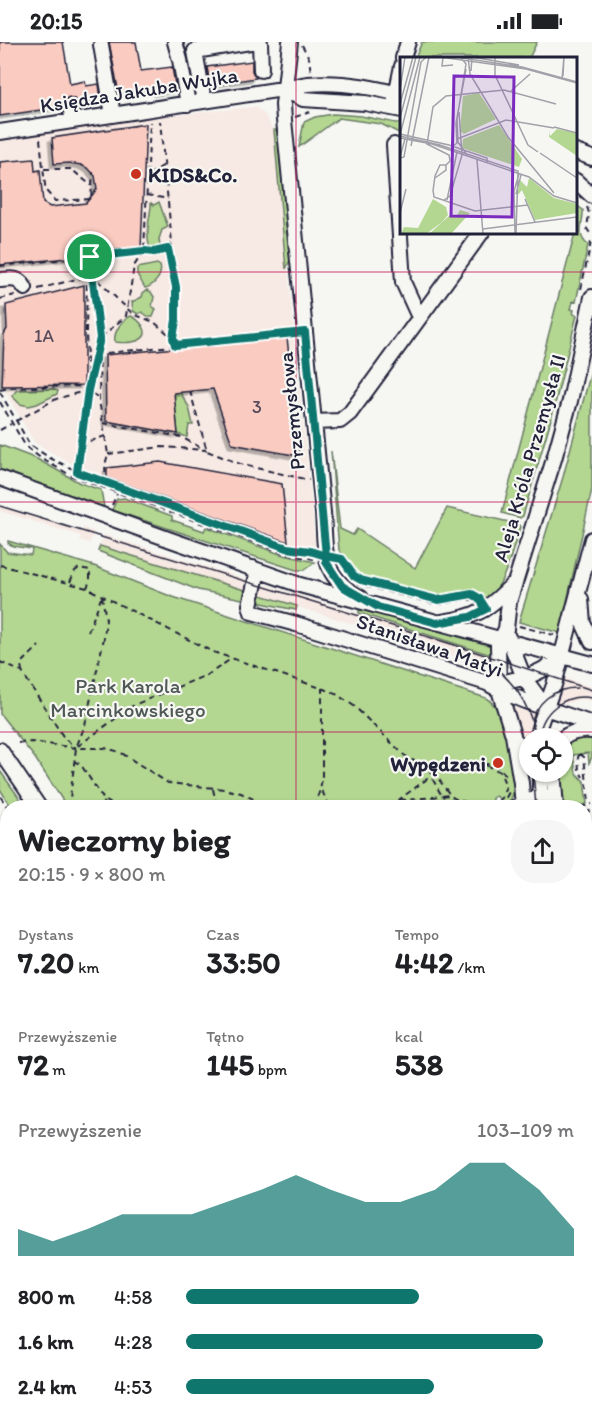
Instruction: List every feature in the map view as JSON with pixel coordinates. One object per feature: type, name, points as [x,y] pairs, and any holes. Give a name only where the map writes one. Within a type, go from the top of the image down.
[{"type":"street","points":[[175,42],[188,104]]},
{"type":"street","points":[[204,101],[195,51],[250,42]]},
{"type":"street","points":[[260,42],[261,70]]},
{"type":"street","name":"Przemysłowa","points":[[290,42],[284,127],[314,422],[323,559],[342,586],[378,607]]},
{"type":"street","points":[[403,57],[408,42]]},
{"type":"street","points":[[101,45],[113,115]]},
{"type":"street","name":"Księdza Jakuba Wujka","points":[[0,132],[285,90],[306,84],[337,84],[399,94]]},
{"type":"street","name":"Księdza Jakuba Wujka","points":[[285,90],[303,99],[354,101],[398,109]]},
{"type":"street","points":[[398,109],[399,94]]},
{"type":"street","points":[[70,106],[73,121]]},
{"type":"street","points":[[394,145],[403,282],[419,317]]},
{"type":"street","points":[[577,152],[592,158]]},
{"type":"street","points":[[577,181],[592,186]]},
{"type":"street","points":[[577,182],[589,200]]},
{"type":"street","points":[[314,422],[340,421],[350,413],[481,234]]},
{"type":"street","points":[[0,280],[17,279],[26,291]]},
{"type":"street","name":"Aleja Króla Przemysła II","points":[[513,735],[494,685],[497,659],[509,635],[507,609],[543,499],[565,420],[586,294]]},
{"type":"street","name":"Stanisława Matyi","points":[[0,478],[312,588],[437,623],[509,635],[562,657],[592,664]]},
{"type":"street","points":[[541,728],[562,657],[563,639],[584,574],[592,539]]},
{"type":"street","name":"Stanisława Matyi","points":[[253,568],[257,575],[250,604],[252,612],[494,685],[546,708],[592,724]]},
{"type":"street","points":[[584,574],[581,612],[585,630],[592,642]]},
{"type":"street","points":[[437,623],[470,617],[483,611],[516,580]]},
{"type":"street","points":[[509,635],[524,678],[546,708]]},
{"type":"street","points":[[494,685],[544,671],[562,657]]},
{"type":"street","points":[[573,733],[583,730],[592,731]]},
{"type":"street","points":[[513,735],[519,744]]},
{"type":"street","points":[[508,800],[513,735]]},
{"type":"street","points":[[0,750],[34,800]]},
{"type":"street","points":[[535,782],[540,800]]},
{"type":"street","points":[[540,782],[540,800]]},
{"type":"street","points":[[554,782],[556,800]]},
{"type":"path","points":[[300,42],[309,58]]},
{"type":"path","points":[[290,119],[311,112]]},
{"type":"path","points":[[0,266],[168,249],[172,243],[159,118]]},
{"type":"path","points":[[77,472],[88,390],[100,338],[126,316],[134,266],[144,251],[150,119]]},
{"type":"path","points":[[40,135],[46,192],[55,201],[91,199],[93,172]]},
{"type":"path","points":[[148,173],[164,165]]},
{"type":"path","points":[[43,169],[65,167],[71,169],[92,186]]},
{"type":"path","points":[[147,195],[168,199]]},
{"type":"path","points":[[589,200],[587,229],[592,236]]},
{"type":"path","points":[[586,294],[591,242]]},
{"type":"path","points":[[168,249],[176,287],[176,320],[173,338],[175,347]]},
{"type":"path","points":[[90,256],[100,338],[99,400],[108,454],[105,465],[106,483]]},
{"type":"path","points":[[92,275],[133,314],[154,322],[173,338]]},
{"type":"path","points":[[0,299],[92,275]]},
{"type":"path","points":[[87,276],[88,390]]},
{"type":"path","points":[[107,353],[305,332]]},
{"type":"path","points":[[99,400],[88,390],[78,386],[9,388],[0,391],[30,445],[77,472],[287,548],[310,551],[323,559]]},
{"type":"path","points":[[0,430],[56,399],[88,390]]},
{"type":"path","points":[[190,391],[207,451]]},
{"type":"path","points":[[0,402],[22,443],[34,455],[87,483],[286,554],[342,559],[354,576],[361,580],[438,600],[472,594],[479,598],[483,611]]},
{"type":"path","points":[[103,423],[181,437],[207,451],[243,465],[304,479]]},
{"type":"path","points":[[80,445],[105,436]]},
{"type":"path","points":[[108,454],[162,447],[207,451]]},
{"type":"path","points":[[110,511],[117,493]]},
{"type":"path","points":[[0,565],[87,588],[213,652],[333,692],[354,706],[404,755],[426,768],[489,764],[497,766],[504,771],[508,780],[508,800]]},
{"type":"path","points":[[69,584],[75,571],[85,568],[90,570],[87,588]]},
{"type":"path","points":[[359,584],[435,604],[471,600],[483,611]]},
{"type":"path","points":[[88,632],[102,596]]},
{"type":"path","points":[[70,800],[76,748],[85,725],[104,638],[105,620],[102,596]]},
{"type":"path","points":[[509,635],[563,639]]},
{"type":"path","points":[[39,646],[21,664],[22,672],[64,738],[76,748]]},
{"type":"path","points":[[76,748],[134,705],[208,674],[232,659]]},
{"type":"path","points":[[0,662],[22,672]]},
{"type":"path","points":[[317,800],[321,789],[322,687]]},
{"type":"path","points":[[18,743],[32,742],[76,748],[105,748],[120,752],[168,783],[241,793],[256,800]]},
{"type":"path","points":[[584,777],[579,770],[580,754],[584,757],[590,800]]},
{"type":"path","points":[[74,761],[81,765],[104,800]]},
{"type":"path","points":[[486,765],[500,772],[505,780],[506,800]]},
{"type":"path","points":[[431,769],[432,778],[444,800]]},
{"type":"path","points":[[431,769],[450,795],[460,800]]},
{"type":"path","points":[[400,799],[427,779],[432,778]]},
{"type":"path","points":[[213,788],[216,800]]},
{"type":"path","points":[[321,789],[326,800]]},
{"type":"path","points":[[400,799],[450,795]]},
{"type":"shaded area","points":[[255,107],[265,115],[274,132],[316,553],[84,470],[35,443],[0,383],[0,140],[135,119]]},
{"type":"shaded area","points":[[0,506],[82,532],[84,528],[94,532],[90,543],[80,540],[81,536],[0,511]]},
{"type":"shaded area","points":[[104,535],[492,655],[492,672],[441,651],[100,546]]},
{"type":"shaded area","points":[[563,678],[592,687],[592,701],[580,699],[561,705],[555,702]]},
{"type":"shaded area","points":[[510,706],[548,718],[544,728],[519,728],[519,736]]},
{"type":"green space","points":[[422,42],[537,42],[530,57],[415,57]]},
{"type":"green space","points":[[333,114],[361,116],[400,124],[400,134],[381,124],[339,118],[299,147],[304,122],[315,117]]},
{"type":"green space","points":[[274,130],[277,130],[290,260],[286,269]]},
{"type":"green space","points":[[159,202],[168,227],[162,230],[159,239],[160,246],[163,248],[153,252],[149,243],[148,224],[151,203],[154,205]]},
{"type":"green space","points":[[577,206],[583,210],[581,233],[588,245],[576,302],[573,301],[571,309],[574,310],[573,314],[577,315],[553,412],[523,516],[520,518],[502,513],[574,234],[577,234]]},
{"type":"green space","points":[[157,264],[161,269],[157,280],[145,288],[137,274],[137,268]]},
{"type":"green space","points":[[147,290],[154,297],[152,306],[156,309],[153,317],[133,311],[132,302],[142,297]]},
{"type":"green space","points":[[131,316],[145,329],[144,336],[132,342],[115,342],[115,334],[119,327]]},
{"type":"green space","points":[[592,368],[592,489],[560,633],[519,622],[563,477]]},
{"type":"green space","points":[[53,389],[58,391],[57,394],[29,406],[20,404],[12,396],[20,390]]},
{"type":"green space","points":[[180,392],[189,407],[193,425],[189,425],[187,437],[178,434],[174,393]]},
{"type":"green space","points":[[0,445],[37,459],[80,483],[101,490],[104,507],[0,470]]},
{"type":"green space","points":[[331,451],[340,529],[353,535],[357,529],[415,568],[447,508],[518,524],[520,527],[503,577],[486,602],[480,594],[473,591],[440,598],[355,575],[339,550]]},
{"type":"green space","points":[[124,498],[172,516],[172,520],[204,531],[206,527],[280,554],[315,562],[304,570],[296,570],[112,510],[117,499]]},
{"type":"green space","name":"Park Karola Marcinkowskiego","points":[[8,541],[94,566],[170,596],[486,698],[501,715],[509,739],[515,789],[511,799],[501,800],[496,796],[492,798],[493,800],[62,800],[35,758],[0,714],[0,544],[7,552],[31,555],[32,549],[8,543]]},
{"type":"green space","points":[[100,546],[297,606],[296,610],[198,590],[98,551]]},
{"type":"green space","points":[[359,609],[492,646],[491,655],[359,613]]},
{"type":"green space","points":[[578,737],[592,737],[592,757],[589,763],[588,753],[573,755],[573,740]]},
{"type":"green space","points":[[573,755],[576,773],[584,781],[586,800],[559,800],[558,782],[573,782]]},
{"type":"green space","points":[[0,771],[21,800],[7,800],[0,789]]},
{"type":"building","points":[[0,42],[63,42],[70,84],[85,81],[86,86],[99,84],[101,100],[79,104],[69,97],[64,100],[61,107],[0,116]]},
{"type":"building","points":[[109,42],[136,42],[141,71],[172,67],[176,90],[157,93],[156,89],[119,94]]},
{"type":"building","points":[[252,61],[252,71],[256,78],[210,85],[207,67]]},
{"type":"building","points":[[146,124],[141,248],[0,265],[0,162],[34,159],[35,171],[40,170],[43,203],[50,207],[86,203],[97,189],[95,176],[81,165],[54,164],[52,138]]},
{"type":"building","points":[[84,285],[84,385],[2,386],[4,334],[7,329],[6,305]]},
{"type":"building","points":[[287,337],[299,456],[232,444],[213,389],[174,393],[178,434],[106,421],[105,355]]},
{"type":"building","points":[[160,462],[282,484],[288,542],[107,478],[107,468]]},
{"type":"tram line","points":[[0,506],[448,643],[592,690]]},
{"type":"tram line","points":[[484,660],[504,675],[519,693],[534,728]]},
{"type":"tram line","points":[[531,726],[533,717],[541,703],[547,698],[561,691],[577,688]]},
{"type":"tram line","points":[[541,728],[550,712],[564,701],[582,697],[592,698]]},
{"type":"tram line","points":[[534,782],[535,800]]},
{"type":"place","name":"KIDS&Co.","points":[[136,174]]},
{"type":"place","name":"Wypędzeni","points":[[498,763]]},
{"type":"route","points":[[90,257],[100,338],[88,390],[77,472],[287,548],[326,556],[326,562],[342,586],[378,607],[437,623],[470,617],[486,609],[479,598],[472,594],[438,600],[361,580],[352,574],[342,559],[326,556],[305,332],[175,345],[173,338],[176,320],[176,287],[168,249],[90,257]]}]
